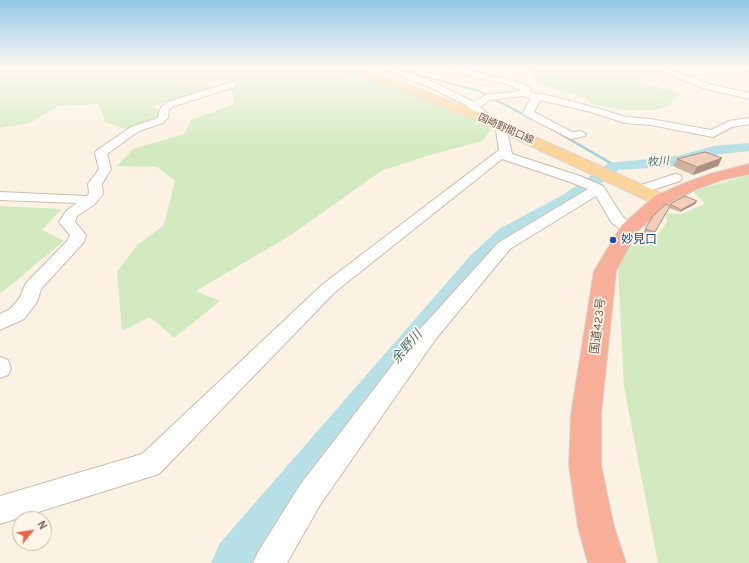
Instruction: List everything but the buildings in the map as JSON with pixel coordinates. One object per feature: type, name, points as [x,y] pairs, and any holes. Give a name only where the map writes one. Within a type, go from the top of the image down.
[{"type":"highway","name":"国道423号","points":[[607,563],[596,527],[585,465],[586,415],[605,271],[629,229],[659,189],[691,186],[716,177],[749,170]]},
{"type":"main road","name":"国崎野間口線","points":[[424,94],[504,127],[602,179],[659,189]]},
{"type":"street","points":[[0,323],[17,314],[28,302],[32,287],[76,242],[78,234],[67,222],[71,214],[90,201],[96,194],[95,184],[105,169],[100,153],[134,129],[159,121],[163,118],[164,109],[171,104],[201,94]]},
{"type":"street","points":[[451,94],[475,106],[485,116],[484,118]]},
{"type":"street","points":[[475,106],[491,97],[513,94]]},
{"type":"street","points":[[528,94],[587,108],[625,120],[651,122],[713,134],[729,124],[749,121]]},
{"type":"street","points":[[536,97],[534,104],[528,113],[572,136],[581,134]]},
{"type":"street","points":[[504,127],[501,130],[506,156],[575,179],[602,179]]},
{"type":"street","points":[[0,510],[150,465],[329,288],[500,154],[505,152]]},
{"type":"street","points":[[602,179],[616,220],[629,229]]},
{"type":"street","points":[[269,563],[310,495],[428,334],[504,246],[602,179]]},
{"type":"street","points":[[0,196],[82,199],[90,201]]},
{"type":"green space","points":[[0,94],[194,94],[153,106],[163,113],[151,122],[125,129],[105,122],[99,104],[58,106],[30,123],[0,128]]},
{"type":"green space","points":[[233,94],[413,94],[494,126],[482,141],[430,155],[381,171],[291,235],[196,291],[220,301],[174,338],[150,317],[122,331],[117,272],[137,245],[164,225],[175,181],[157,167],[117,166],[133,149],[184,134],[191,120],[234,104]]},
{"type":"green space","points":[[572,94],[680,94],[675,97],[670,104],[655,110],[625,110],[594,105],[585,98]]},
{"type":"green space","points":[[749,175],[749,563],[658,563],[624,387],[618,268],[631,245],[653,240],[667,222],[665,213],[681,214],[705,204],[693,191]]},
{"type":"green space","points":[[0,206],[62,209],[42,230],[64,241],[0,294]]},
{"type":"waterway","points":[[485,94],[517,111]]},
{"type":"waterway","points":[[515,110],[528,117]]},
{"type":"waterway","points":[[552,129],[614,165]]},
{"type":"waterway","name":"余野川","points":[[231,563],[234,557],[478,261],[506,233],[567,200],[615,166],[679,161],[713,151],[749,147]]},
{"type":"place","name":"妙見口","points":[[613,240]]},
{"type":"water label","name":"牧川","points":[[658,162]]}]
